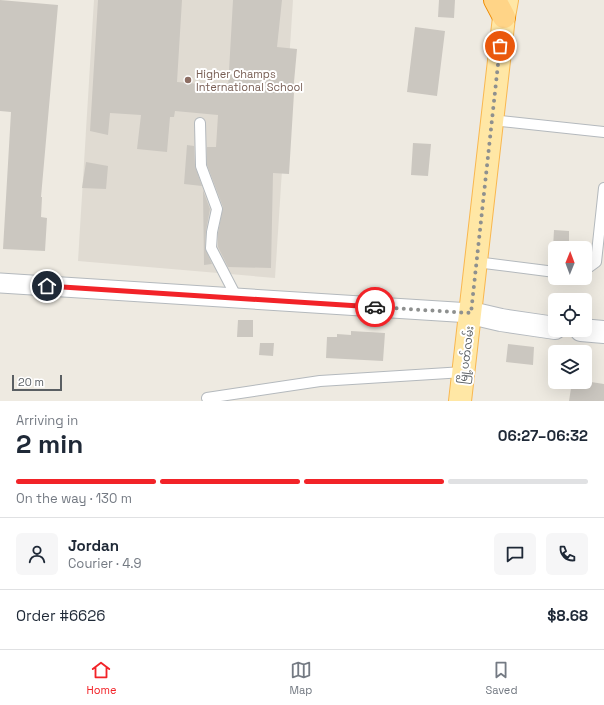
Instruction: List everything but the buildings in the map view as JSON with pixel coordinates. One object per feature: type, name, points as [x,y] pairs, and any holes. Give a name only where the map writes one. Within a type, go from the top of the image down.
[{"type":"main road","name":"မြို့ပတ်လမ်း","points":[[460,401],[492,120],[502,6]]},
{"type":"street","points":[[0,283],[471,313],[501,320],[548,327]]},
{"type":"street","points":[[592,331],[604,332]]},
{"type":"lane","points":[[492,120],[604,132]]},
{"type":"lane","points":[[200,123],[201,166],[217,209],[212,232],[211,248],[237,298]]},
{"type":"lane","points":[[592,265],[596,262],[604,188]]},
{"type":"lane","points":[[476,262],[548,271]]},
{"type":"lane","points":[[207,398],[320,381],[464,372]]},
{"type":"shaded area","name":"Higher Champs International School","points":[[94,0],[293,0],[275,278],[78,261]]},
{"type":"way so far","points":[[375,307],[471,313],[500,46]]},
{"type":"place","name":"Higher Champs International School","points":[[188,80]]},
{"type":"route","points":[[47,286],[375,307]]}]
